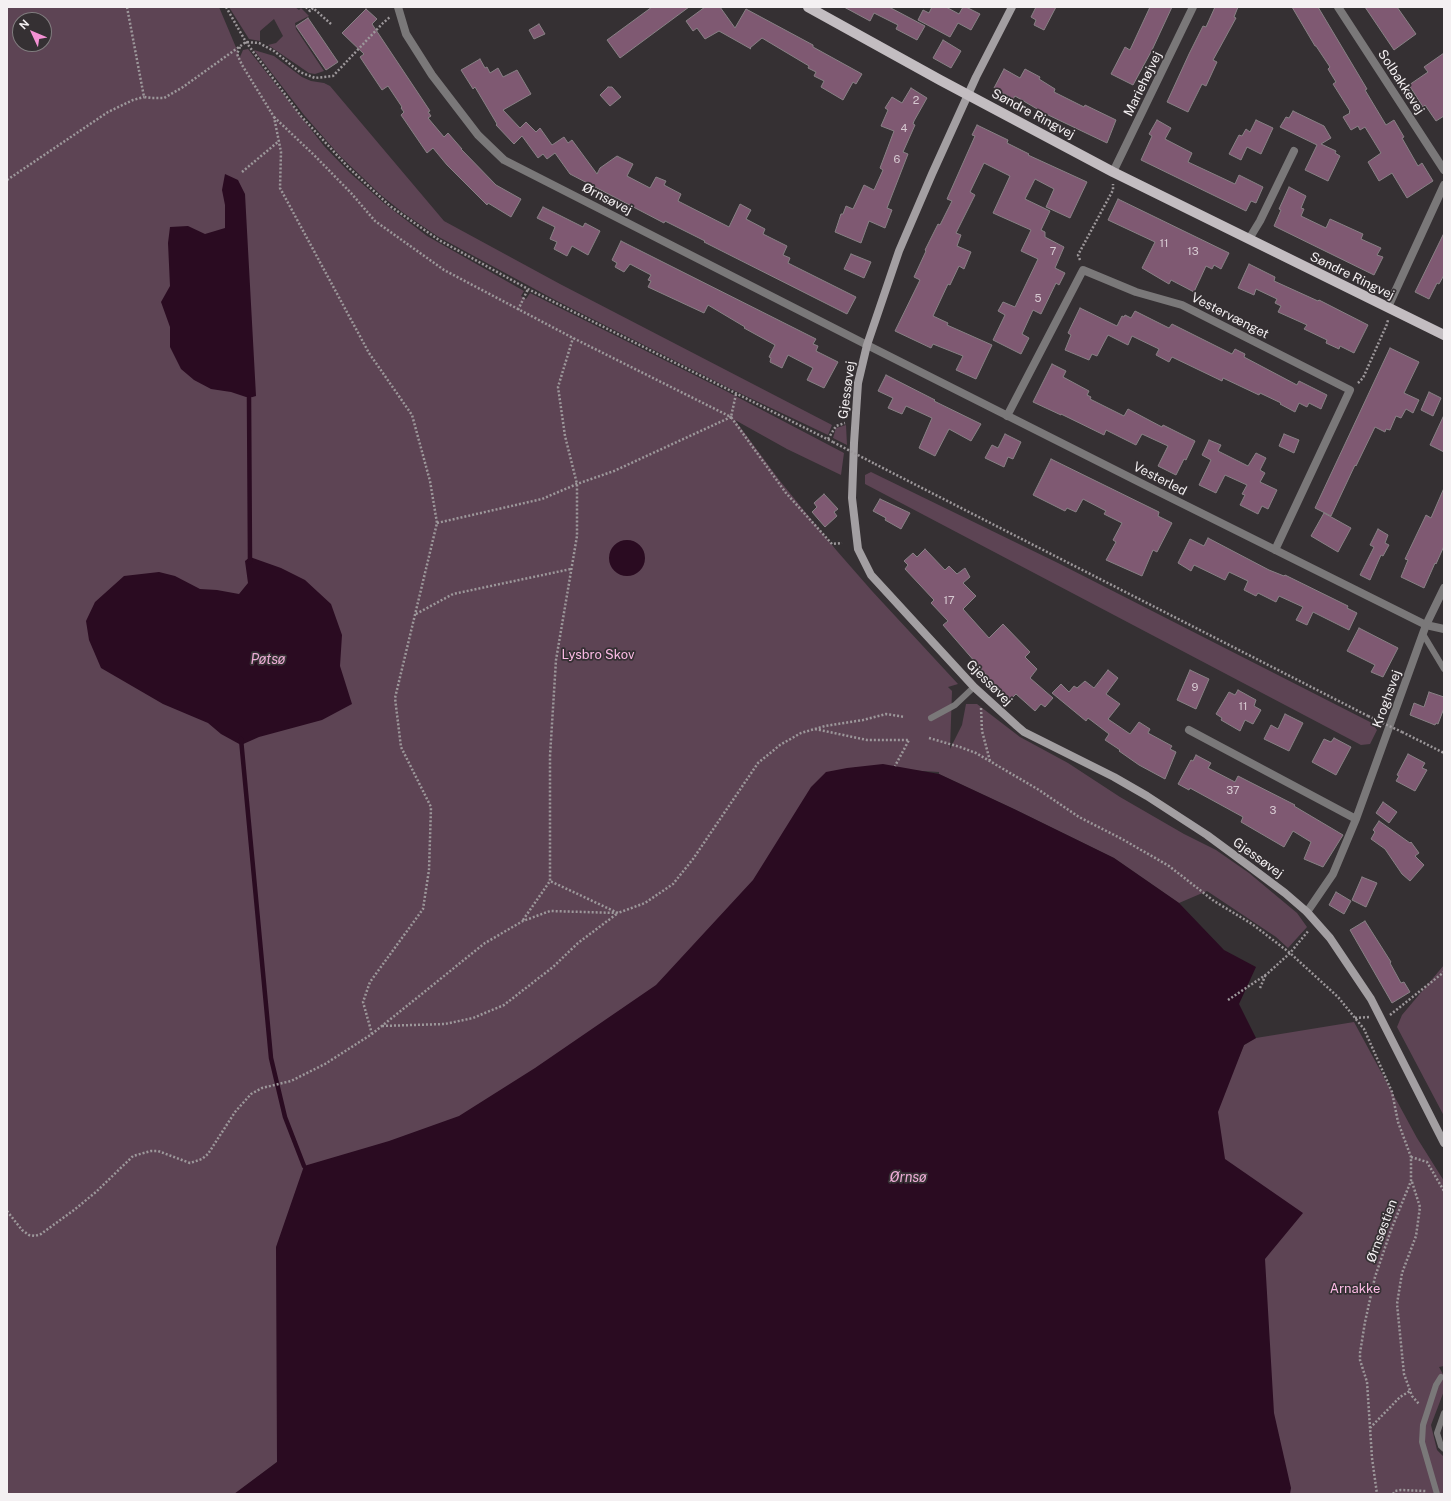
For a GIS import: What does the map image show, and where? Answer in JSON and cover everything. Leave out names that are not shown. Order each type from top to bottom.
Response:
[{"type":"main road","name":"Søndre Ringvej","points":[[808,7],[1114,172],[1444,335]]},
{"type":"street","name":"Gjessøvej","points":[[1012,7],[968,94],[899,251],[867,345],[858,383],[854,443],[852,498],[858,549],[871,575],[974,687],[1024,732],[1131,786],[1176,815],[1261,875],[1307,912],[1344,957],[1371,999],[1444,1143]]},
{"type":"street","name":"Mariehøjvej","points":[[1114,172],[1193,7]]},
{"type":"street","name":"Solbakkevej","points":[[1338,7],[1444,170]]},
{"type":"street","name":"Ørnsøvej","points":[[398,9],[406,34],[432,75],[478,135],[504,160],[867,345]]},
{"type":"street","points":[[1249,239],[1260,221],[1294,151]]},
{"type":"street","points":[[1388,308],[1444,185]]},
{"type":"street","points":[[1007,416],[1082,270]]},
{"type":"street","name":"Vestervænget","points":[[1082,270],[1136,292],[1182,305],[1350,390]]},
{"type":"street","name":"Vesterled","points":[[867,345],[1426,625],[1444,630]]},
{"type":"street","points":[[1275,550],[1350,390]]},
{"type":"street","name":"Kroghsvej","points":[[1307,912],[1333,874],[1356,819],[1426,625],[1444,588]]},
{"type":"street","points":[[1189,730],[1356,819]]},
{"type":"lane","points":[[1423,634],[1444,669]]},
{"type":"lane","points":[[931,718],[955,706],[974,687]]},
{"type":"lane","points":[[1436,1493],[1422,1442],[1423,1425],[1436,1385],[1441,1377]]},
{"type":"lane","points":[[1444,1413],[1437,1433],[1441,1446],[1444,1449]]},
{"type":"path","points":[[127,7],[144,97]]},
{"type":"path","points":[[226,7],[246,42],[301,116],[348,167],[390,206],[439,240],[528,289],[833,442],[1368,716],[1444,753]]},
{"type":"path","points":[[306,7],[310,11],[313,8],[331,24]]},
{"type":"path","points":[[7,180],[108,112],[133,100],[144,97],[164,98],[246,42],[259,43],[274,51],[300,72],[315,78],[333,76],[398,9]]},
{"type":"path","points":[[240,47],[237,54],[242,65],[274,117],[351,193],[375,221],[444,270],[518,310],[731,417],[786,493],[832,544],[842,543]]},
{"type":"path","points":[[274,117],[281,152],[280,188],[369,352],[412,415],[430,482],[437,523],[395,698],[401,748],[431,807],[429,870],[423,909],[370,982],[363,1002],[372,1034]]},
{"type":"path","points":[[242,172],[279,140]]},
{"type":"path","points":[[1082,270],[1078,255],[1113,190],[1114,172]]},
{"type":"path","points":[[518,310],[528,289]]},
{"type":"path","points":[[1350,390],[1363,378],[1388,324],[1388,308]]},
{"type":"path","points":[[523,921],[550,881],[550,756],[556,660],[577,536],[577,484],[565,436],[558,387],[573,338]]},
{"type":"path","points":[[731,417],[736,394]]},
{"type":"path","points":[[437,523],[542,498],[614,471],[731,417]]},
{"type":"path","points":[[828,440],[836,426],[846,423]]},
{"type":"path","points":[[415,614],[453,594],[572,569]]},
{"type":"path","points":[[986,699],[981,708],[981,717],[982,731],[990,761]]},
{"type":"path","points":[[382,1026],[445,1024],[473,1018],[504,1005],[553,967],[578,943],[618,913],[645,903],[673,884],[693,859],[758,763],[780,745],[801,732],[825,726],[863,720],[886,714],[905,717]]},
{"type":"path","points":[[814,729],[867,740],[909,740],[895,766]]},
{"type":"path","name":"Ørnsøstien","points":[[929,738],[968,749],[1039,790],[1079,817],[1122,839],[1169,866],[1214,901],[1252,924],[1290,953],[1338,997],[1364,1029],[1385,1073],[1392,1092],[1398,1122],[1411,1157],[1412,1181],[1391,1230],[1375,1277],[1365,1322],[1360,1360],[1367,1382],[1377,1494]]},
{"type":"path","points":[[550,881],[618,913]]},
{"type":"path","points":[[7,1211],[22,1230],[29,1235],[35,1236],[41,1234],[74,1210],[96,1192],[133,1156],[158,1151],[190,1163],[202,1159],[208,1154],[241,1104],[251,1094],[262,1088],[285,1082],[325,1064],[372,1034],[485,943],[523,921],[550,911],[618,913]]},
{"type":"path","points":[[1228,1000],[1267,974],[1290,953],[1316,922]]},
{"type":"path","points":[[1355,1018],[1390,1015],[1444,972]]},
{"type":"path","points":[[1260,988],[1267,974]]},
{"type":"path","points":[[1411,1157],[1427,1162],[1444,1190]]},
{"type":"path","points":[[1412,1181],[1420,1207],[1416,1236],[1402,1273],[1397,1304],[1404,1374],[1412,1396],[1427,1412]]},
{"type":"path","points":[[1370,1428],[1400,1397],[1410,1391]]},
{"type":"path","points":[[1393,1494],[1396,1490],[1436,1493]]},
{"type":"green space","name":"Lysbro Skov","points":[[7,7],[219,7],[240,57],[243,50],[248,49],[324,146],[349,172],[385,204],[427,236],[524,291],[521,296],[526,299],[530,293],[724,390],[844,453],[841,475],[787,449],[735,420],[780,481],[837,551],[958,684],[948,687],[952,691],[950,749],[962,725],[966,704],[977,704],[1020,737],[1068,763],[1120,797],[1184,834],[1216,850],[1249,873],[1297,913],[1307,927],[1288,948],[1276,937],[1207,891],[1179,903],[1114,858],[939,774],[939,772],[855,767],[835,795],[277,1396],[277,1462],[235,1494],[7,1494]]},
{"type":"green space","points":[[229,7],[295,7],[299,10],[301,8],[309,16],[295,23],[296,29],[324,71],[315,74],[309,73],[268,45],[276,43],[283,36],[274,19],[260,31],[260,41],[249,39]]},
{"type":"green space","points":[[254,50],[274,56],[302,77],[330,86],[444,221],[560,284],[832,425],[828,435],[729,388],[557,301],[437,236],[382,196],[340,156],[304,115]]},
{"type":"green space","points":[[846,425],[847,445],[833,438],[836,428]]},
{"type":"green space","points":[[871,472],[1058,563],[1372,723],[1377,730],[1370,744],[1361,745],[865,484],[865,475]]},
{"type":"green space","points":[[1444,965],[1444,1116],[1397,1027],[1402,1015]]},
{"type":"green space","name":"Arnakke","points":[[1354,1022],[1417,1138],[1444,1181],[1444,1366],[1439,1367],[1444,1376],[1444,1391],[1431,1425],[1437,1450],[1444,1457],[1444,1494],[1259,1494],[1211,1121],[1244,1045],[1256,1038]]},
{"type":"water","points":[[225,174],[238,180],[245,194],[256,396],[249,398],[231,392],[211,389],[194,380],[181,369],[170,347],[170,327],[161,302],[170,286],[168,243],[170,227],[188,226],[205,234],[225,228],[225,205],[222,190]]},
{"type":"water","points":[[627,540],[637,543],[642,548],[645,558],[642,568],[637,573],[627,576],[617,573],[612,568],[609,558],[612,548],[617,543]]},
{"type":"water","name":"Pøtsø","points":[[250,557],[281,568],[305,580],[331,604],[342,635],[340,666],[352,704],[322,720],[259,737],[241,745],[221,734],[208,723],[163,704],[101,668],[89,640],[86,621],[95,602],[124,576],[159,572],[175,576],[200,589],[239,594],[248,583],[245,561]]},
{"type":"water","name":"Ørnsø","points":[[883,764],[939,774],[1114,858],[1179,903],[1224,950],[1256,967],[1239,1004],[1256,1038],[1244,1045],[1218,1112],[1225,1159],[1303,1213],[1265,1259],[1274,1413],[1291,1488],[1290,1494],[234,1494],[277,1462],[276,1247],[304,1166],[389,1141],[459,1116],[535,1068],[656,985],[753,880],[811,787],[826,772]]},
{"type":"building","points":[[652,7],[689,7],[620,58],[607,40]]},
{"type":"building","points":[[705,7],[720,7],[735,28],[746,9],[813,45],[813,47],[862,74],[856,84],[853,82],[843,100],[821,87],[824,81],[814,76],[816,72],[808,68],[809,66],[762,38],[750,48],[751,49],[719,31],[705,39],[697,28],[693,31],[686,21]]},
{"type":"building","points":[[844,7],[889,7],[925,26],[917,40],[896,29],[898,25],[874,13],[870,21]]},
{"type":"building","points":[[932,7],[946,7],[959,14],[963,7],[966,7],[980,14],[971,30],[958,23],[950,37],[918,20],[923,10],[929,13]]},
{"type":"building","points":[[1036,7],[1056,7],[1044,30],[1034,25],[1036,20],[1031,17]]},
{"type":"building","points":[[1150,7],[1172,7],[1152,50],[1133,85],[1111,74],[1125,47],[1130,50]]},
{"type":"building","points":[[1215,7],[1238,7],[1234,17],[1236,18],[1213,60],[1217,62],[1206,86],[1202,84],[1188,112],[1167,102],[1203,26],[1206,27]]},
{"type":"building","points":[[1292,7],[1318,7],[1367,89],[1365,90],[1386,125],[1394,120],[1404,137],[1402,138],[1418,166],[1422,163],[1433,181],[1407,198],[1392,173],[1379,181],[1368,162],[1381,153],[1365,127],[1360,130],[1358,126],[1351,130],[1343,117],[1350,113],[1350,111],[1333,84],[1336,82],[1328,69],[1330,67],[1315,46]]},
{"type":"building","points":[[1365,7],[1397,7],[1416,34],[1394,50]]},
{"type":"building","points":[[366,9],[377,19],[372,24],[430,111],[428,112],[431,116],[428,118],[444,137],[448,133],[461,149],[496,185],[521,199],[511,217],[488,203],[487,205],[447,165],[433,148],[427,153],[401,115],[404,112],[401,108],[402,107],[388,86],[382,90],[360,57],[364,54],[342,33]]},
{"type":"building","points":[[308,18],[338,62],[326,70],[296,26]]},
{"type":"building","points":[[539,24],[545,34],[534,39],[529,30]]},
{"type":"building","points":[[943,40],[961,51],[951,68],[933,58]]},
{"type":"building","points":[[1444,53],[1444,116],[1436,121],[1425,105],[1423,107],[1409,85],[1428,72],[1424,67]]},
{"type":"building","points":[[480,59],[490,73],[498,68],[503,77],[517,70],[531,94],[503,110],[520,128],[526,122],[536,132],[540,128],[552,145],[564,137],[568,143],[572,140],[597,174],[600,168],[617,156],[633,164],[627,176],[650,188],[656,177],[666,181],[664,185],[681,194],[678,201],[729,227],[740,204],[751,210],[746,219],[765,229],[763,234],[787,246],[783,255],[790,258],[788,263],[856,297],[847,314],[665,221],[664,223],[570,174],[555,153],[547,159],[543,154],[538,158],[522,136],[514,144],[496,125],[497,124],[475,87],[473,89],[461,70]]},
{"type":"building","points":[[1004,69],[1020,78],[1025,69],[1040,77],[1039,79],[1055,89],[1054,92],[1084,107],[1085,105],[1116,120],[1107,143],[1044,113],[1015,96],[1013,99],[994,88]]},
{"type":"building","points":[[608,87],[612,87],[621,97],[610,106],[600,95]]},
{"type":"building","points":[[911,88],[927,98],[914,121],[913,124],[915,125],[903,152],[908,154],[887,208],[892,210],[885,228],[869,221],[861,243],[835,232],[841,214],[843,214],[846,206],[853,209],[864,185],[874,190],[883,170],[880,168],[894,131],[881,126],[888,110],[885,108],[892,97],[902,103]]},
{"type":"building","points":[[1293,111],[1324,126],[1331,138],[1321,144],[1336,151],[1335,153],[1340,156],[1328,181],[1305,170],[1317,145],[1280,127],[1286,117],[1289,118]]},
{"type":"building","points":[[1157,120],[1171,128],[1165,139],[1192,153],[1188,162],[1235,184],[1239,175],[1263,187],[1256,203],[1251,201],[1246,211],[1141,160],[1152,136],[1149,134]]},
{"type":"building","points":[[1256,120],[1273,128],[1261,154],[1247,147],[1241,160],[1229,154],[1239,135],[1242,136],[1246,129],[1250,132]]},
{"type":"building","points":[[977,125],[1008,140],[1007,143],[1029,154],[1028,155],[1087,182],[1070,218],[1046,207],[1054,189],[1035,179],[1025,199],[1050,211],[1041,230],[1045,232],[1045,237],[1064,247],[1055,268],[1065,273],[1059,285],[1056,283],[1041,314],[1033,310],[1022,334],[1029,338],[1021,354],[993,340],[1005,315],[998,311],[1003,302],[1015,307],[1038,259],[1021,251],[1031,230],[993,213],[1010,176],[984,163],[970,192],[975,195],[956,233],[961,235],[957,246],[971,252],[964,269],[959,266],[950,285],[948,284],[933,316],[948,323],[947,325],[992,345],[976,379],[956,370],[963,356],[933,344],[931,348],[895,331],[920,280],[914,277],[926,251],[925,250],[952,201],[947,199],[975,136],[972,135]]},
{"type":"building","points":[[1289,187],[1306,196],[1301,208],[1304,209],[1301,216],[1326,228],[1330,219],[1363,234],[1361,239],[1381,248],[1377,255],[1383,257],[1374,275],[1274,226],[1281,210],[1279,209]]},
{"type":"building","points":[[1118,199],[1229,253],[1221,269],[1214,265],[1212,269],[1206,266],[1194,292],[1171,280],[1169,284],[1142,268],[1155,242],[1108,220]]},
{"type":"building","points":[[543,207],[583,227],[585,223],[600,231],[588,255],[572,246],[567,256],[554,249],[557,242],[550,239],[555,227],[537,218]]},
{"type":"building","points":[[1444,233],[1444,275],[1439,284],[1437,283],[1429,299],[1415,292]]},
{"type":"building","points":[[621,241],[816,339],[813,344],[818,346],[816,351],[838,362],[824,388],[807,380],[813,368],[788,355],[782,368],[770,362],[771,358],[769,357],[775,345],[744,328],[745,327],[708,305],[704,313],[648,287],[651,281],[648,280],[651,275],[630,264],[624,272],[615,267],[617,263],[612,260]]},
{"type":"building","points":[[851,254],[871,262],[864,278],[844,269]]},
{"type":"building","points":[[1249,264],[1275,277],[1274,281],[1318,301],[1319,300],[1368,325],[1354,353],[1340,346],[1339,349],[1326,343],[1327,340],[1304,329],[1307,325],[1278,312],[1281,306],[1275,303],[1277,299],[1256,289],[1254,295],[1238,288]]},
{"type":"building","points":[[1080,308],[1117,326],[1122,316],[1124,317],[1125,315],[1131,318],[1135,311],[1169,328],[1172,324],[1232,354],[1235,349],[1245,354],[1244,357],[1297,385],[1299,381],[1327,395],[1321,409],[1309,403],[1307,407],[1299,403],[1295,412],[1280,404],[1281,403],[1260,393],[1259,395],[1223,378],[1222,381],[1172,357],[1169,362],[1156,355],[1159,349],[1132,336],[1128,345],[1108,335],[1097,356],[1092,354],[1089,360],[1065,350],[1071,335],[1068,333]]},
{"type":"building","points":[[1390,348],[1419,362],[1404,393],[1419,400],[1413,413],[1406,409],[1401,418],[1396,416],[1390,430],[1386,429],[1385,432],[1375,427],[1331,516],[1315,508]]},
{"type":"building","points":[[1052,364],[1066,371],[1063,377],[1089,391],[1087,395],[1091,397],[1090,399],[1124,416],[1128,409],[1162,427],[1163,425],[1195,441],[1186,460],[1184,459],[1176,475],[1158,466],[1168,446],[1142,434],[1136,445],[1106,430],[1104,435],[1033,402]]},
{"type":"building","points":[[886,375],[981,424],[971,441],[949,429],[935,456],[919,448],[932,418],[906,406],[902,414],[888,408],[893,398],[878,391]]},
{"type":"building","points":[[1429,392],[1441,398],[1433,416],[1421,410]]},
{"type":"building","points":[[1444,415],[1444,452],[1430,445]]},
{"type":"building","points":[[1005,434],[1021,442],[1013,459],[1008,457],[1004,467],[985,458],[992,445],[998,448]]},
{"type":"building","points":[[1284,434],[1299,440],[1294,453],[1279,446]]},
{"type":"building","points":[[1209,440],[1221,445],[1218,451],[1248,466],[1256,453],[1266,458],[1260,470],[1265,473],[1260,482],[1277,490],[1268,509],[1262,506],[1258,514],[1240,505],[1245,495],[1242,494],[1247,485],[1225,475],[1216,493],[1199,485],[1211,460],[1202,455]]},
{"type":"building","points":[[1051,459],[1159,512],[1158,516],[1172,523],[1157,552],[1153,550],[1142,576],[1106,560],[1116,542],[1113,540],[1122,523],[1104,514],[1106,511],[1083,499],[1076,512],[1067,508],[1065,511],[1033,495]]},
{"type":"building","points":[[1444,488],[1444,546],[1424,588],[1401,577],[1408,560],[1405,559],[1426,515],[1431,518]]},
{"type":"building","points":[[824,494],[838,509],[834,512],[837,516],[825,527],[812,512],[817,507],[814,503]]},
{"type":"building","points":[[880,499],[910,513],[901,529],[873,511]]},
{"type":"building","points":[[1324,513],[1351,528],[1338,552],[1311,536]]},
{"type":"building","points":[[1378,529],[1388,535],[1385,543],[1389,545],[1383,556],[1381,555],[1370,580],[1360,575],[1374,547],[1370,545]]},
{"type":"building","points":[[1208,538],[1269,570],[1284,576],[1285,575],[1348,606],[1347,608],[1357,613],[1349,630],[1313,612],[1307,625],[1296,620],[1303,607],[1279,596],[1276,602],[1258,593],[1256,596],[1244,590],[1248,581],[1229,572],[1225,580],[1194,565],[1191,571],[1178,563],[1190,539],[1204,546]]},
{"type":"building","points":[[925,549],[945,570],[949,566],[957,574],[965,568],[970,577],[963,583],[976,596],[963,609],[989,638],[1003,624],[1030,652],[1025,657],[1037,669],[1030,678],[1053,698],[1045,707],[1041,704],[1035,711],[1016,694],[1009,701],[943,625],[948,621],[931,603],[934,600],[905,569],[908,565],[904,561],[913,553],[917,557]]},
{"type":"building","points":[[1359,628],[1398,648],[1383,677],[1371,672],[1375,665],[1347,651]]},
{"type":"building","points":[[1108,670],[1118,678],[1106,694],[1120,704],[1108,719],[1130,734],[1139,722],[1150,729],[1148,733],[1172,746],[1170,749],[1176,752],[1165,779],[1139,765],[1119,751],[1120,750],[1105,740],[1109,734],[1088,718],[1086,721],[1052,693],[1061,684],[1069,692],[1074,686],[1077,688],[1085,681],[1094,688]]},
{"type":"building","points":[[1190,670],[1209,679],[1196,709],[1177,700]]},
{"type":"building","points":[[1238,690],[1256,700],[1254,706],[1261,710],[1253,724],[1245,720],[1240,731],[1221,720],[1222,718],[1216,714],[1229,692],[1235,695]]},
{"type":"building","points":[[1429,692],[1444,697],[1444,708],[1438,724],[1436,723],[1435,725],[1410,715],[1414,703],[1424,707]]},
{"type":"building","points":[[1285,714],[1303,723],[1289,751],[1264,739],[1271,725],[1278,729]]},
{"type":"building","points":[[1334,738],[1351,747],[1336,775],[1312,762],[1324,739],[1331,742]]},
{"type":"building","points":[[1408,754],[1425,763],[1422,768],[1427,770],[1415,791],[1396,781],[1399,776],[1397,775]]},
{"type":"building","points":[[1196,755],[1211,763],[1208,768],[1235,782],[1238,776],[1295,805],[1294,806],[1343,835],[1323,867],[1304,859],[1311,842],[1293,831],[1284,847],[1241,822],[1243,817],[1190,788],[1189,790],[1178,784],[1191,760],[1193,761]]},
{"type":"building","points":[[1383,802],[1397,812],[1389,823],[1376,813]]},
{"type":"building","points":[[1379,821],[1410,843],[1411,842],[1419,853],[1415,856],[1424,865],[1410,881],[1402,874],[1385,849],[1371,839],[1375,832],[1373,830]]},
{"type":"building","points":[[1362,877],[1377,883],[1366,907],[1352,900]]},
{"type":"building","points":[[1336,892],[1351,901],[1344,914],[1329,905]]},
{"type":"building","points":[[1365,921],[1391,962],[1390,963],[1401,983],[1404,982],[1410,992],[1392,1003],[1350,930]]},
{"type":"waterway","points":[[249,398],[250,562]]},
{"type":"waterway","points":[[241,739],[271,1058],[285,1117],[304,1166]]}]
